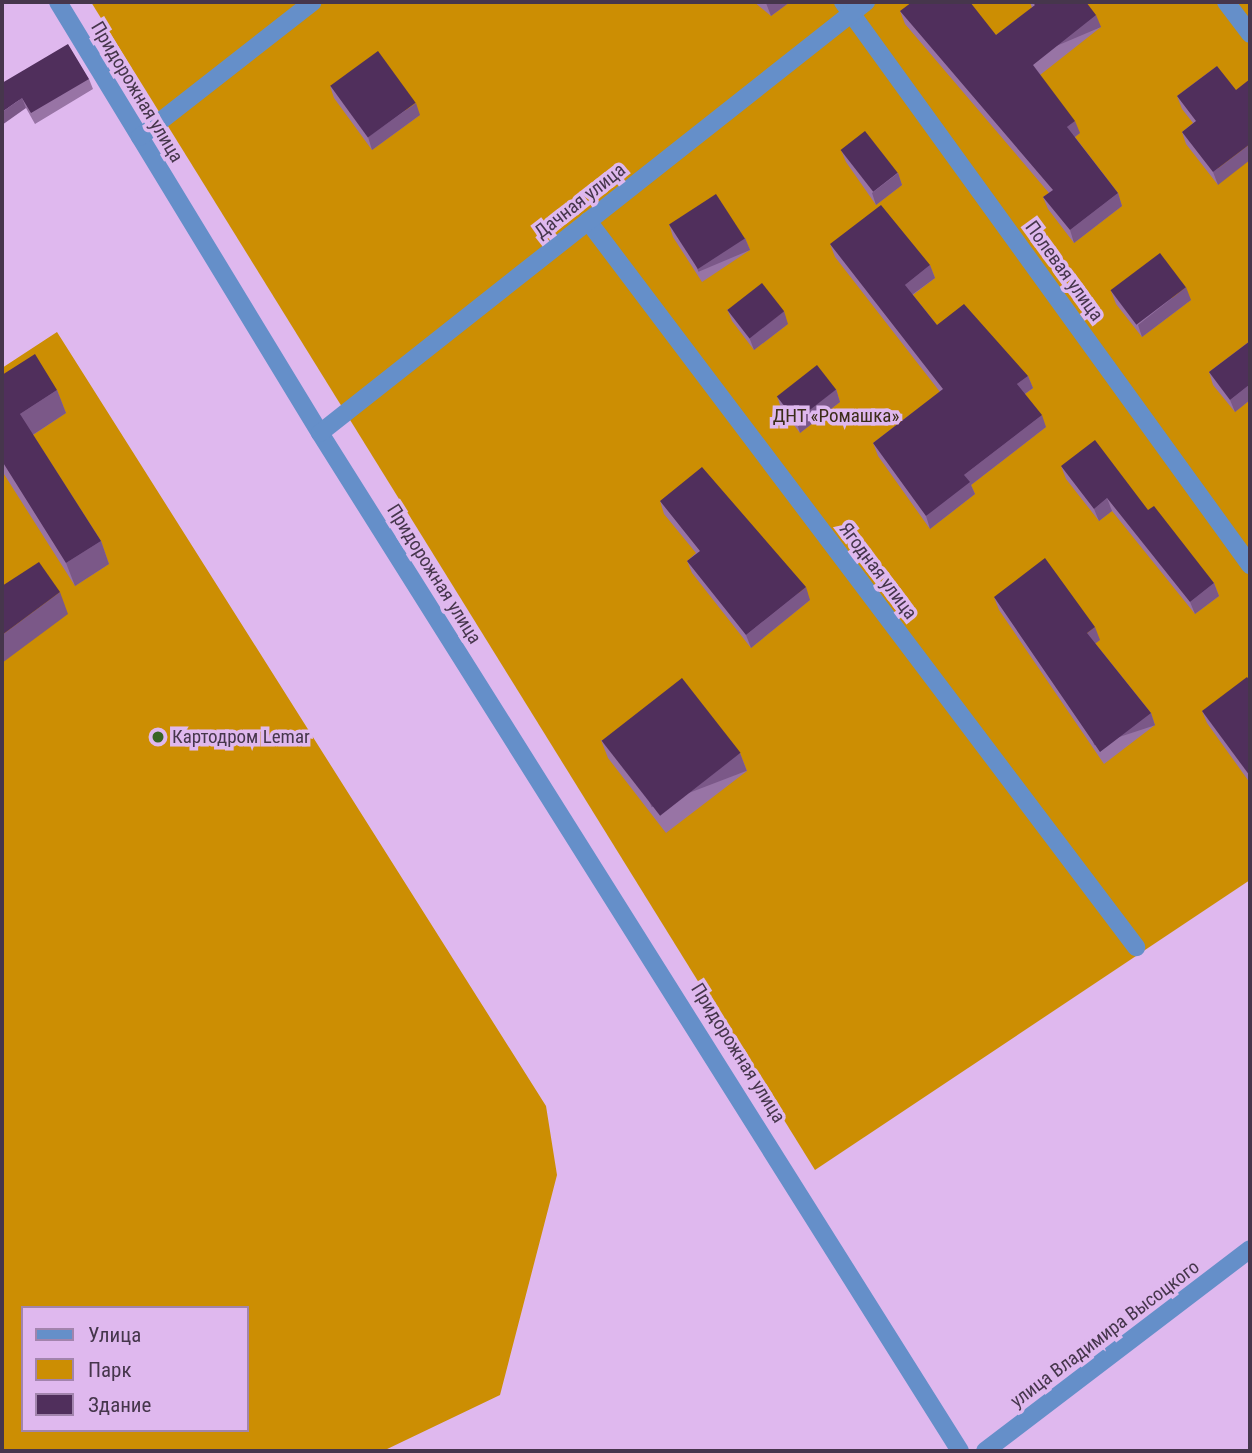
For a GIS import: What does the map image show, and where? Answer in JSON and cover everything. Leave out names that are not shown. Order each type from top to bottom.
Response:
[{"type":"street","name":"Придорожная улица","points":[[58,2],[320,433],[783,1164],[960,1451]]},
{"type":"street","points":[[140,137],[313,2]]},
{"type":"street","points":[[1226,2],[1250,34]]},
{"type":"street","name":"Дачная улица","points":[[320,433],[853,5]]},
{"type":"street","name":"Полевая улица","points":[[853,5],[1250,565]]},
{"type":"street","name":"Ягодная улица","points":[[587,221],[1136,947]]},
{"type":"street","name":"улица Владимира Высоцкого","points":[[985,1451],[1250,1250]]},
{"type":"green space","name":"ДНТ «Ромашка»","points":[[91,2],[1250,2],[1250,880],[815,1170]]},
{"type":"green space","name":"Картодром Lemar","points":[[57,332],[546,1106],[557,1175],[500,1395],[383,1451],[2,1451],[2,368]]},
{"type":"building","points":[[912,2],[970,2],[996,35],[1035,5],[1032,2],[1086,2],[1096,15],[1033,65],[1075,121],[1067,127],[1118,193],[1070,230],[1043,197],[1053,190],[900,11]]},
{"type":"building","points":[[68,44],[89,79],[31,113],[22,98],[2,112],[2,83]]},
{"type":"building","points":[[378,51],[416,103],[368,137],[330,86]]},
{"type":"building","points":[[1217,66],[1236,90],[1250,79],[1250,144],[1213,172],[1182,132],[1196,121],[1177,96]]},
{"type":"building","points":[[865,131],[898,173],[873,192],[841,150]]},
{"type":"building","points":[[716,194],[745,238],[698,269],[669,224]]},
{"type":"building","points":[[881,205],[930,265],[905,285],[937,325],[964,304],[1028,376],[1017,384],[1042,415],[964,475],[970,482],[926,516],[873,443],[943,389],[830,244]]},
{"type":"building","points":[[1160,253],[1186,287],[1136,325],[1110,290]]},
{"type":"building","points":[[762,283],[784,311],[749,338],[727,310]]},
{"type":"building","points":[[1250,341],[1250,386],[1230,400],[1209,372]]},
{"type":"building","points":[[35,354],[57,390],[20,414],[101,541],[66,563],[2,461],[2,375]]},
{"type":"building","points":[[817,365],[836,389],[796,421],[777,396]]},
{"type":"building","points":[[1095,440],[1148,510],[1154,506],[1214,583],[1190,602],[1107,498],[1094,509],[1061,466]]},
{"type":"building","points":[[702,467],[806,587],[746,635],[687,561],[700,551],[660,501]]},
{"type":"building","points":[[1045,558],[1095,627],[1087,633],[1151,713],[1100,752],[994,597]]},
{"type":"building","points":[[39,562],[60,592],[2,635],[2,586]]},
{"type":"building","points":[[1247,677],[1250,681],[1250,776],[1202,711]]},
{"type":"building","points":[[682,678],[740,753],[660,816],[602,741]]},
{"type":"place","name":"Картодром Lemar","points":[[158,737]]}]
